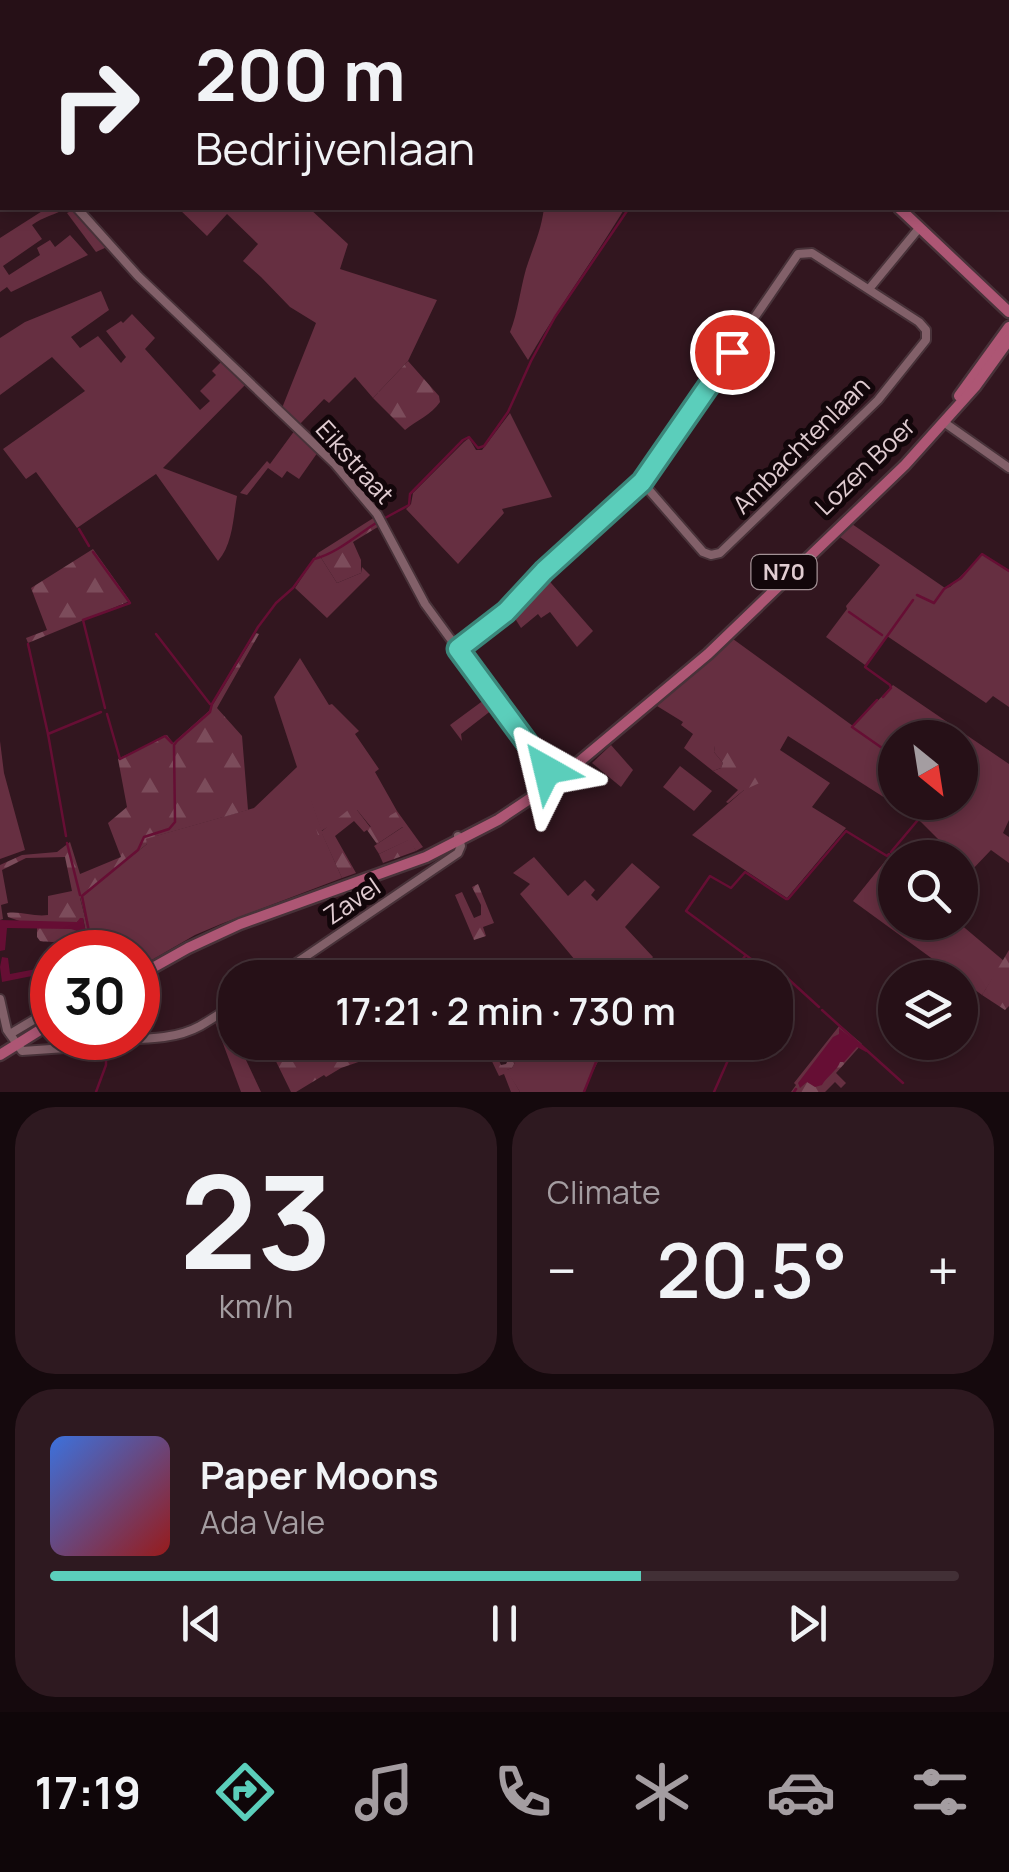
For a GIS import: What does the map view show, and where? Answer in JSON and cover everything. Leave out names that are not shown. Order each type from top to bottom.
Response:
[{"type":"main road","points":[[904,210],[1009,304]]},
{"type":"main road","points":[[921,225],[1009,312]]},
{"type":"main road","name":"Lozen Boer","points":[[554,780],[704,649],[901,460],[962,393],[1009,327]]},
{"type":"main road","name":"N70","points":[[945,423],[1009,340]]},
{"type":"main road","name":"Lozen Boer","points":[[554,780],[708,654],[945,423]]},
{"type":"main road","name":"N70","points":[[160,964],[240,924],[453,844],[554,780]]},
{"type":"main road","points":[[0,1055],[30,1037]]},
{"type":"street","name":"Eikstraat","points":[[79,210],[152,290],[334,463],[377,514],[425,604],[554,780]]},
{"type":"street","points":[[458,649],[506,612],[544,571],[642,482],[798,254],[812,253],[869,289],[921,225]]},
{"type":"street","name":"Ambachtenlaan","points":[[642,482],[703,552],[720,553],[878,400],[926,340],[923,326],[869,289]]},
{"type":"street","points":[[945,423],[1009,468]]},
{"type":"street","name":"Zavel","points":[[298,960],[453,844]]},
{"type":"street","points":[[0,999],[7,1030],[17,1046],[24,1052],[30,1051]]},
{"type":"street","points":[[160,1038],[199,1027],[218,1015]]},
{"type":"street","points":[[10,1034],[30,1022]]},
{"type":"green space","points":[[44,210],[63,210],[32,225],[42,239],[3,266],[9,275],[40,255],[37,248],[50,240],[55,247],[70,235],[88,255],[11,292],[7,287],[0,292],[0,238]]},
{"type":"green space","points":[[76,210],[107,247],[96,252],[67,213]]},
{"type":"green space","points":[[180,210],[311,210],[348,244],[340,269],[437,300],[408,361],[373,398],[355,377],[329,403],[324,399],[300,424],[282,408],[316,323],[290,307],[243,261],[258,244],[227,214],[207,236]]},
{"type":"green space","points":[[544,210],[624,210],[528,360],[510,332]]},
{"type":"green space","points":[[101,291],[109,310],[71,337],[80,348],[98,336],[121,363],[126,357],[106,331],[132,314],[155,338],[145,349],[200,410],[210,401],[200,391],[216,375],[212,371],[221,362],[245,385],[163,468],[237,496],[230,539],[218,561],[156,474],[77,528],[36,472],[26,479],[3,449],[85,391],[52,357],[0,395],[0,338],[25,322]]},
{"type":"green space","points":[[408,361],[440,402],[405,430],[373,398]]},
{"type":"green space","points":[[510,413],[552,497],[502,509],[504,513],[458,564],[406,509],[413,493],[464,442],[469,438],[476,450],[482,450]]},
{"type":"green space","points":[[295,430],[318,452],[299,479],[287,471],[282,478],[268,468],[247,495],[240,493],[267,461],[270,464]]},
{"type":"green space","points":[[375,517],[381,525],[353,542],[361,560],[361,573],[337,583],[318,553]]},
{"type":"green space","points":[[852,524],[945,588],[983,554],[1009,572],[1009,707],[993,696],[986,703],[887,636],[865,665],[826,637],[880,565],[840,537]]},
{"type":"green space","points":[[93,549],[130,601],[28,643],[26,638],[47,630],[31,588]]},
{"type":"green space","points":[[318,553],[337,583],[361,573],[362,567],[370,575],[327,618],[295,588]]},
{"type":"green space","points":[[545,576],[593,631],[577,647],[550,612],[541,618],[538,614],[521,628],[511,612]]},
{"type":"green space","points":[[256,633],[259,634],[217,708],[242,736],[248,810],[146,839],[147,844],[80,898],[88,930],[83,918],[77,922],[76,930],[37,930],[8,917],[7,913],[48,915],[48,896],[72,891],[65,857],[26,858],[2,870],[8,903],[1,905],[0,920],[0,865],[22,855],[57,852],[70,842],[80,874],[121,857],[108,823],[127,807],[118,759],[167,735],[173,743],[209,711]]},
{"type":"green space","points":[[733,639],[853,726],[893,685],[944,720],[878,720],[878,793],[788,736],[780,750],[830,783],[812,807],[846,828],[787,898],[692,835],[744,790],[715,746],[714,752],[723,763],[713,771],[684,748],[693,734],[681,725],[683,722],[657,706]]},
{"type":"green space","points":[[300,658],[329,705],[359,731],[355,734],[379,769],[375,772],[423,847],[416,851],[409,840],[379,854],[374,846],[403,827],[371,827],[357,810],[321,831],[342,878],[195,935],[160,955],[160,930],[88,930],[80,897],[147,844],[145,839],[254,808],[297,767],[274,697]]},
{"type":"green space","points":[[488,697],[497,706],[461,734],[462,741],[450,725]]},
{"type":"green space","points":[[0,741],[4,773],[25,850],[0,859]]},
{"type":"green space","points":[[978,743],[1009,764],[1009,820],[1003,833],[1009,837],[1009,863],[991,850],[978,864],[978,840],[939,840],[919,820],[978,820]]},
{"type":"green space","points":[[611,745],[633,770],[621,787],[592,763]]},
{"type":"green space","points":[[715,745],[763,773],[764,781],[726,802],[738,790],[713,771],[723,763],[714,752]]},
{"type":"green space","points":[[680,766],[712,791],[694,811],[663,787]]},
{"type":"green space","points":[[310,797],[322,831],[357,803],[357,810],[370,827],[396,812],[404,826],[377,844],[354,821],[335,836],[356,873],[342,878],[322,834],[318,835],[307,798]]},
{"type":"green space","points":[[410,839],[416,851],[383,863],[379,854]]},
{"type":"green space","points":[[534,857],[568,896],[585,880],[595,890],[591,895],[597,901],[632,863],[660,887],[625,927],[653,957],[575,960],[520,894],[530,884],[513,873]]},
{"type":"green space","points":[[878,870],[878,919],[853,901]]},
{"type":"green space","points":[[478,884],[494,923],[483,927],[486,936],[474,940],[455,895],[462,892],[474,918],[481,915],[481,905],[472,887]]},
{"type":"green space","points":[[978,939],[1004,961],[982,995],[978,992],[978,960],[934,960],[907,940]]},
{"type":"green space","points":[[1009,950],[1009,1006],[1005,1010],[982,995]]},
{"type":"green space","points":[[840,1025],[862,1044],[836,1073],[846,1083],[841,1088],[835,1082],[825,1092],[791,1092],[794,1083]]},
{"type":"green space","points":[[229,1060],[246,1060],[261,1092],[241,1092]]},
{"type":"green space","points":[[275,1060],[364,1060],[324,1075],[291,1092]]},
{"type":"green space","points":[[491,1060],[506,1064],[516,1060],[507,1070],[520,1092],[511,1092],[504,1074],[499,1076]]},
{"type":"green space","points":[[516,1060],[599,1060],[583,1092],[520,1092],[506,1070]]},
{"type":"shaded area","points":[[83,918],[85,930],[7,928],[5,950],[0,951],[0,920],[77,922]]},
{"type":"shaded area","points":[[2,957],[8,958],[10,974],[30,970],[30,976],[2,982]]},
{"type":"shaded area","points":[[839,1028],[868,1051],[857,1047],[822,1085],[815,1087],[807,1082],[800,1088],[798,1083],[839,1034]]},
{"type":"waterway","points":[[385,518],[409,505],[410,494],[463,440],[469,437],[478,448],[484,446],[508,412],[555,317],[628,210]]},
{"type":"waterway","points":[[89,930],[82,896],[138,850],[144,837],[169,829],[175,822],[174,745],[210,712],[258,627],[314,559],[338,549],[376,523]]},
{"type":"waterway","points":[[79,529],[89,546]]},
{"type":"waterway","points":[[93,552],[130,603],[83,620],[105,708]]},
{"type":"waterway","points":[[917,595],[934,603],[982,554],[1009,571]]},
{"type":"waterway","points":[[883,697],[890,685],[865,667],[913,600]]},
{"type":"waterway","points":[[849,612],[882,635]]},
{"type":"waterway","points":[[156,634],[210,704]]},
{"type":"waterway","points":[[28,644],[48,734]]},
{"type":"waterway","points":[[877,700],[852,727],[878,745]]},
{"type":"waterway","points":[[66,836],[48,734],[101,712]]},
{"type":"waterway","points":[[107,714],[120,759],[165,736],[172,743]]},
{"type":"waterway","points":[[901,840],[918,820]]},
{"type":"waterway","points":[[819,1007],[785,976],[781,981],[686,911],[710,876],[731,888],[745,872],[788,899],[846,831],[878,851]]},
{"type":"waterway","points":[[67,843],[80,895]]},
{"type":"waterway","points":[[742,960],[745,956]]},
{"type":"waterway","points":[[822,1010],[903,1083]]},
{"type":"waterway","points":[[96,1092],[106,1060]]},
{"type":"waterway","points":[[584,1092],[597,1060]]},
{"type":"waterway","points":[[714,1092],[728,1060]]},
{"type":"route","points":[[547,770],[458,649],[506,612],[544,571],[642,482],[732,352]]}]
